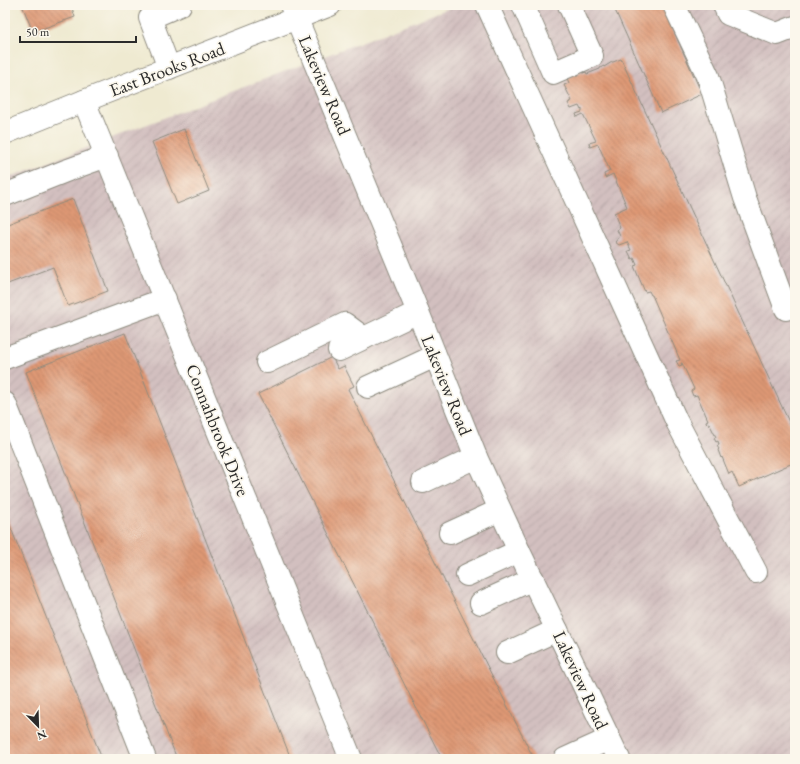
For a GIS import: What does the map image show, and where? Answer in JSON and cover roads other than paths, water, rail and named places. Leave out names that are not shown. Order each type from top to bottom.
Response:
[{"type":"street","points":[[169,68],[150,18],[180,5]]},
{"type":"street","name":"East Brooks Road","points":[[5,133],[169,68],[294,12],[330,5]]},
{"type":"street","points":[[486,5],[677,422],[756,572]]},
{"type":"street","points":[[523,5],[554,73],[592,56],[570,5]]},
{"type":"street","points":[[674,5],[708,76],[745,198],[786,309]]},
{"type":"street","points":[[724,5],[728,14],[777,34],[795,27]]},
{"type":"street","name":"Lakeview Road","points":[[294,12],[418,312],[476,458],[619,759]]},
{"type":"street","name":"Connahbrook Drive","points":[[84,101],[351,759]]},
{"type":"street","points":[[5,195],[107,156]]},
{"type":"street","points":[[5,358],[165,299]]},
{"type":"street","points":[[339,350],[418,312]]},
{"type":"street","points":[[267,362],[345,324],[364,338]]},
{"type":"street","points":[[368,387],[435,356]]},
{"type":"street","points":[[5,403],[145,759]]},
{"type":"street","points":[[423,482],[476,458]]},
{"type":"street","points":[[450,533],[500,510]]},
{"type":"street","points":[[467,575],[519,550]]},
{"type":"street","points":[[481,603],[533,579]]},
{"type":"street","points":[[507,653],[557,630]]},
{"type":"street","points":[[565,759],[609,739]]}]
